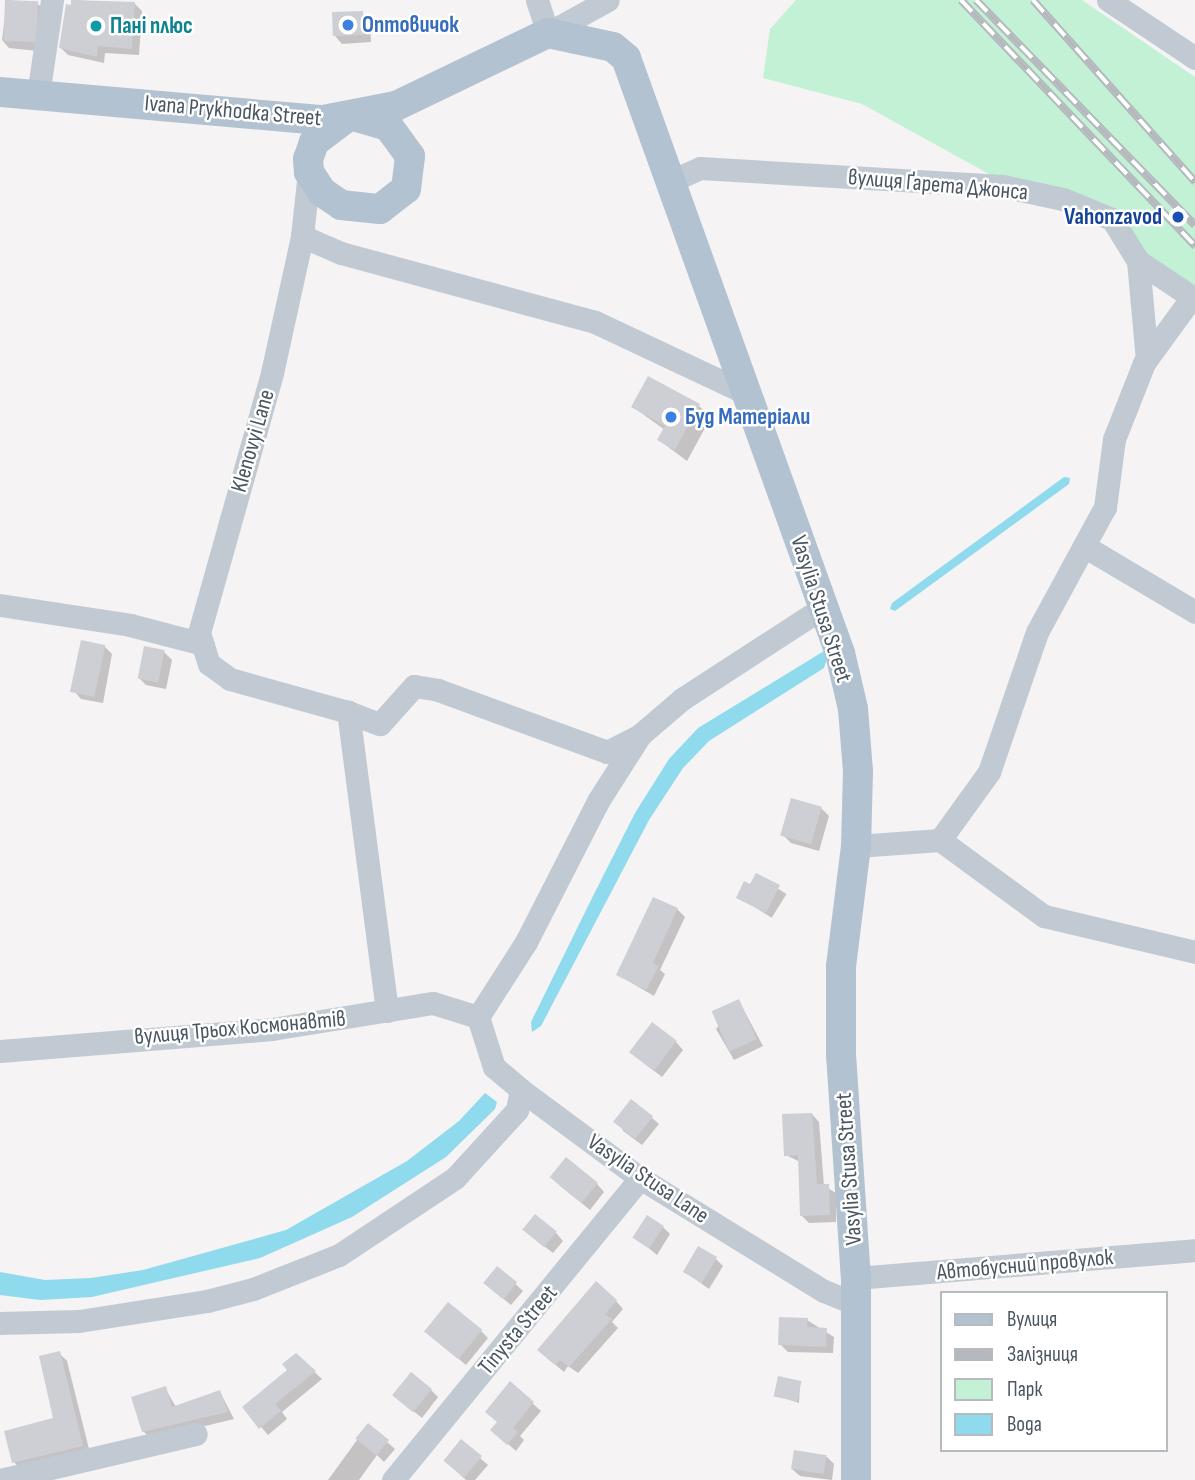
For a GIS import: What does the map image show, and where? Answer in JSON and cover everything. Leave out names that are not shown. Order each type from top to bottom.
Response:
[{"type":"main road","name":"Ivana Prykhodka Street","points":[[0,92],[253,114],[351,117],[421,96],[548,33]]},
{"type":"main road","name":"Vasylia Stusa Street","points":[[548,33],[613,47],[626,58],[826,614],[853,709],[858,771],[856,846],[841,966],[841,1041],[856,1291],[856,1480]]},
{"type":"main road","points":[[404,145],[407,116],[421,96]]},
{"type":"main road","points":[[253,114],[291,135],[321,192],[341,205],[380,209],[406,189],[412,167],[404,145],[381,122],[351,117],[320,135],[309,165]]},
{"type":"street","points":[[38,95],[52,0]]},
{"type":"street","points":[[537,0],[548,33]]},
{"type":"street","name":"Ivana Prykhodka Street","points":[[548,33],[608,0]]},
{"type":"street","points":[[1108,0],[1195,58]]},
{"type":"street","name":"Klenovyi Lane","points":[[203,644],[201,622],[272,373],[302,236],[309,165]]},
{"type":"street","name":"вулиця Ґарета Джонса","points":[[671,181],[699,168],[1002,186],[1063,199],[1112,219],[1138,261],[1194,299],[1147,359],[1114,439],[1105,507],[1037,632],[989,772],[940,840]]},
{"type":"street","points":[[302,236],[341,254],[595,322],[744,392]]},
{"type":"street","points":[[1138,261],[1147,359]]},
{"type":"street","points":[[1084,546],[1195,612]]},
{"type":"street","points":[[0,605],[130,625],[203,644],[209,664],[230,680],[348,712],[380,724],[414,687],[438,690],[607,752],[640,735],[682,699],[810,616],[826,614]]},
{"type":"street","points":[[348,712],[387,1010]]},
{"type":"street","points":[[478,1017],[526,942],[598,801],[640,735]]},
{"type":"street","points":[[856,846],[940,840],[1044,916],[1195,953]]},
{"type":"street","name":"вулиця Трьох Космонавтів","points":[[0,1051],[272,1029],[433,1003],[478,1017]]},
{"type":"street","name":"Vasylia Stusa Lane","points":[[478,1017],[494,1067],[640,1178],[824,1291],[856,1291]]},
{"type":"street","points":[[0,1323],[79,1321],[207,1301],[253,1289],[339,1255],[455,1178],[517,1110],[521,1090]]},
{"type":"street","name":"Tinysta Street","points":[[393,1480],[640,1178]]},
{"type":"street","name":"Автобусний провулок","points":[[856,1291],[1195,1250]]},
{"type":"street","points":[[0,1480],[196,1434]]},
{"type":"green space","points":[[796,0],[1082,0],[1195,77],[1195,297],[1140,253],[1115,211],[989,174],[862,104],[763,78],[770,29]]},
{"type":"water","points":[[1064,477],[1070,478],[1069,484],[895,611],[890,609],[892,603]]},
{"type":"water","points":[[824,651],[828,655],[824,668],[709,741],[683,768],[649,820],[541,1026],[532,1032],[531,1022],[593,896],[635,813],[669,759],[698,728]]},
{"type":"water","points":[[485,1093],[497,1102],[495,1109],[446,1157],[352,1217],[260,1258],[92,1297],[40,1300],[0,1295],[0,1272],[45,1280],[91,1278],[143,1270],[286,1230],[407,1161],[459,1121]]},
{"type":"building","points":[[5,0],[38,1],[37,42],[4,41]]},
{"type":"building","name":"Пані плюс","points":[[71,0],[135,2],[132,49],[98,46],[97,57],[59,48],[66,4],[71,5]]},
{"type":"building","name":"Оптовичок","points":[[363,11],[364,35],[333,36],[332,12]]},
{"type":"building","name":"Буд Матерiали","points":[[648,376],[700,404],[675,450],[657,440],[665,426],[631,407]]},
{"type":"building","points":[[81,640],[105,645],[94,697],[70,692]]},
{"type":"building","points":[[144,646],[165,650],[158,682],[138,678]]},
{"type":"building","points":[[791,798],[822,807],[811,844],[780,835]]},
{"type":"building","points":[[756,873],[780,885],[766,913],[736,898],[744,881],[750,884]]},
{"type":"building","points":[[653,897],[678,908],[653,963],[659,966],[646,990],[616,975]]},
{"type":"building","points":[[739,999],[757,1039],[729,1051],[712,1011]]},
{"type":"building","points":[[652,1022],[677,1041],[654,1071],[629,1052]]},
{"type":"building","points":[[631,1099],[653,1116],[635,1139],[613,1122]]},
{"type":"building","points":[[812,1113],[817,1184],[829,1184],[830,1215],[800,1216],[798,1155],[784,1156],[782,1114]]},
{"type":"building","points":[[566,1157],[598,1183],[582,1203],[550,1177]]},
{"type":"building","points":[[535,1214],[557,1232],[544,1247],[522,1230]]},
{"type":"building","points":[[647,1215],[664,1226],[649,1249],[632,1238]]},
{"type":"building","points":[[698,1246],[717,1257],[702,1283],[683,1272]]},
{"type":"building","points":[[497,1266],[517,1282],[503,1299],[483,1283]]},
{"type":"building","points":[[596,1281],[617,1300],[605,1314],[612,1319],[569,1367],[560,1360],[555,1365],[537,1350]]},
{"type":"building","points":[[448,1302],[482,1330],[458,1359],[424,1332]]},
{"type":"building","points":[[779,1317],[808,1318],[807,1327],[827,1328],[826,1347],[778,1345]]},
{"type":"building","points":[[60,1351],[83,1446],[12,1463],[4,1431],[53,1418],[39,1356]]},
{"type":"building","points":[[296,1353],[316,1371],[275,1404],[281,1411],[259,1429],[242,1407],[287,1370],[282,1364]]},
{"type":"building","points":[[411,1372],[432,1389],[413,1412],[392,1395]]},
{"type":"building","points":[[778,1376],[801,1381],[797,1402],[774,1397]]},
{"type":"building","points":[[510,1381],[534,1402],[513,1428],[518,1432],[507,1445],[490,1430],[497,1422],[485,1412]]},
{"type":"building","points":[[166,1386],[172,1407],[220,1390],[228,1412],[142,1432],[131,1397]]},
{"type":"building","points":[[368,1423],[389,1440],[376,1456],[355,1439]]},
{"type":"building","points":[[461,1439],[482,1456],[464,1478],[443,1461]]},
{"type":"building","points":[[794,1450],[827,1455],[824,1474],[791,1469]]},
{"type":"railway","points":[[961,0],[1195,246]]},
{"type":"railway","points":[[976,0],[1195,225]]},
{"type":"railway","points":[[1033,0],[1195,182]]},
{"type":"place","name":"Оптовичок","points":[[348,25]]},
{"type":"place","name":"Пані плюс","points":[[96,26]]},
{"type":"place","name":"Vahonzavod","points":[[1178,217]]},
{"type":"place","name":"Буд Матерiали","points":[[671,417]]}]
